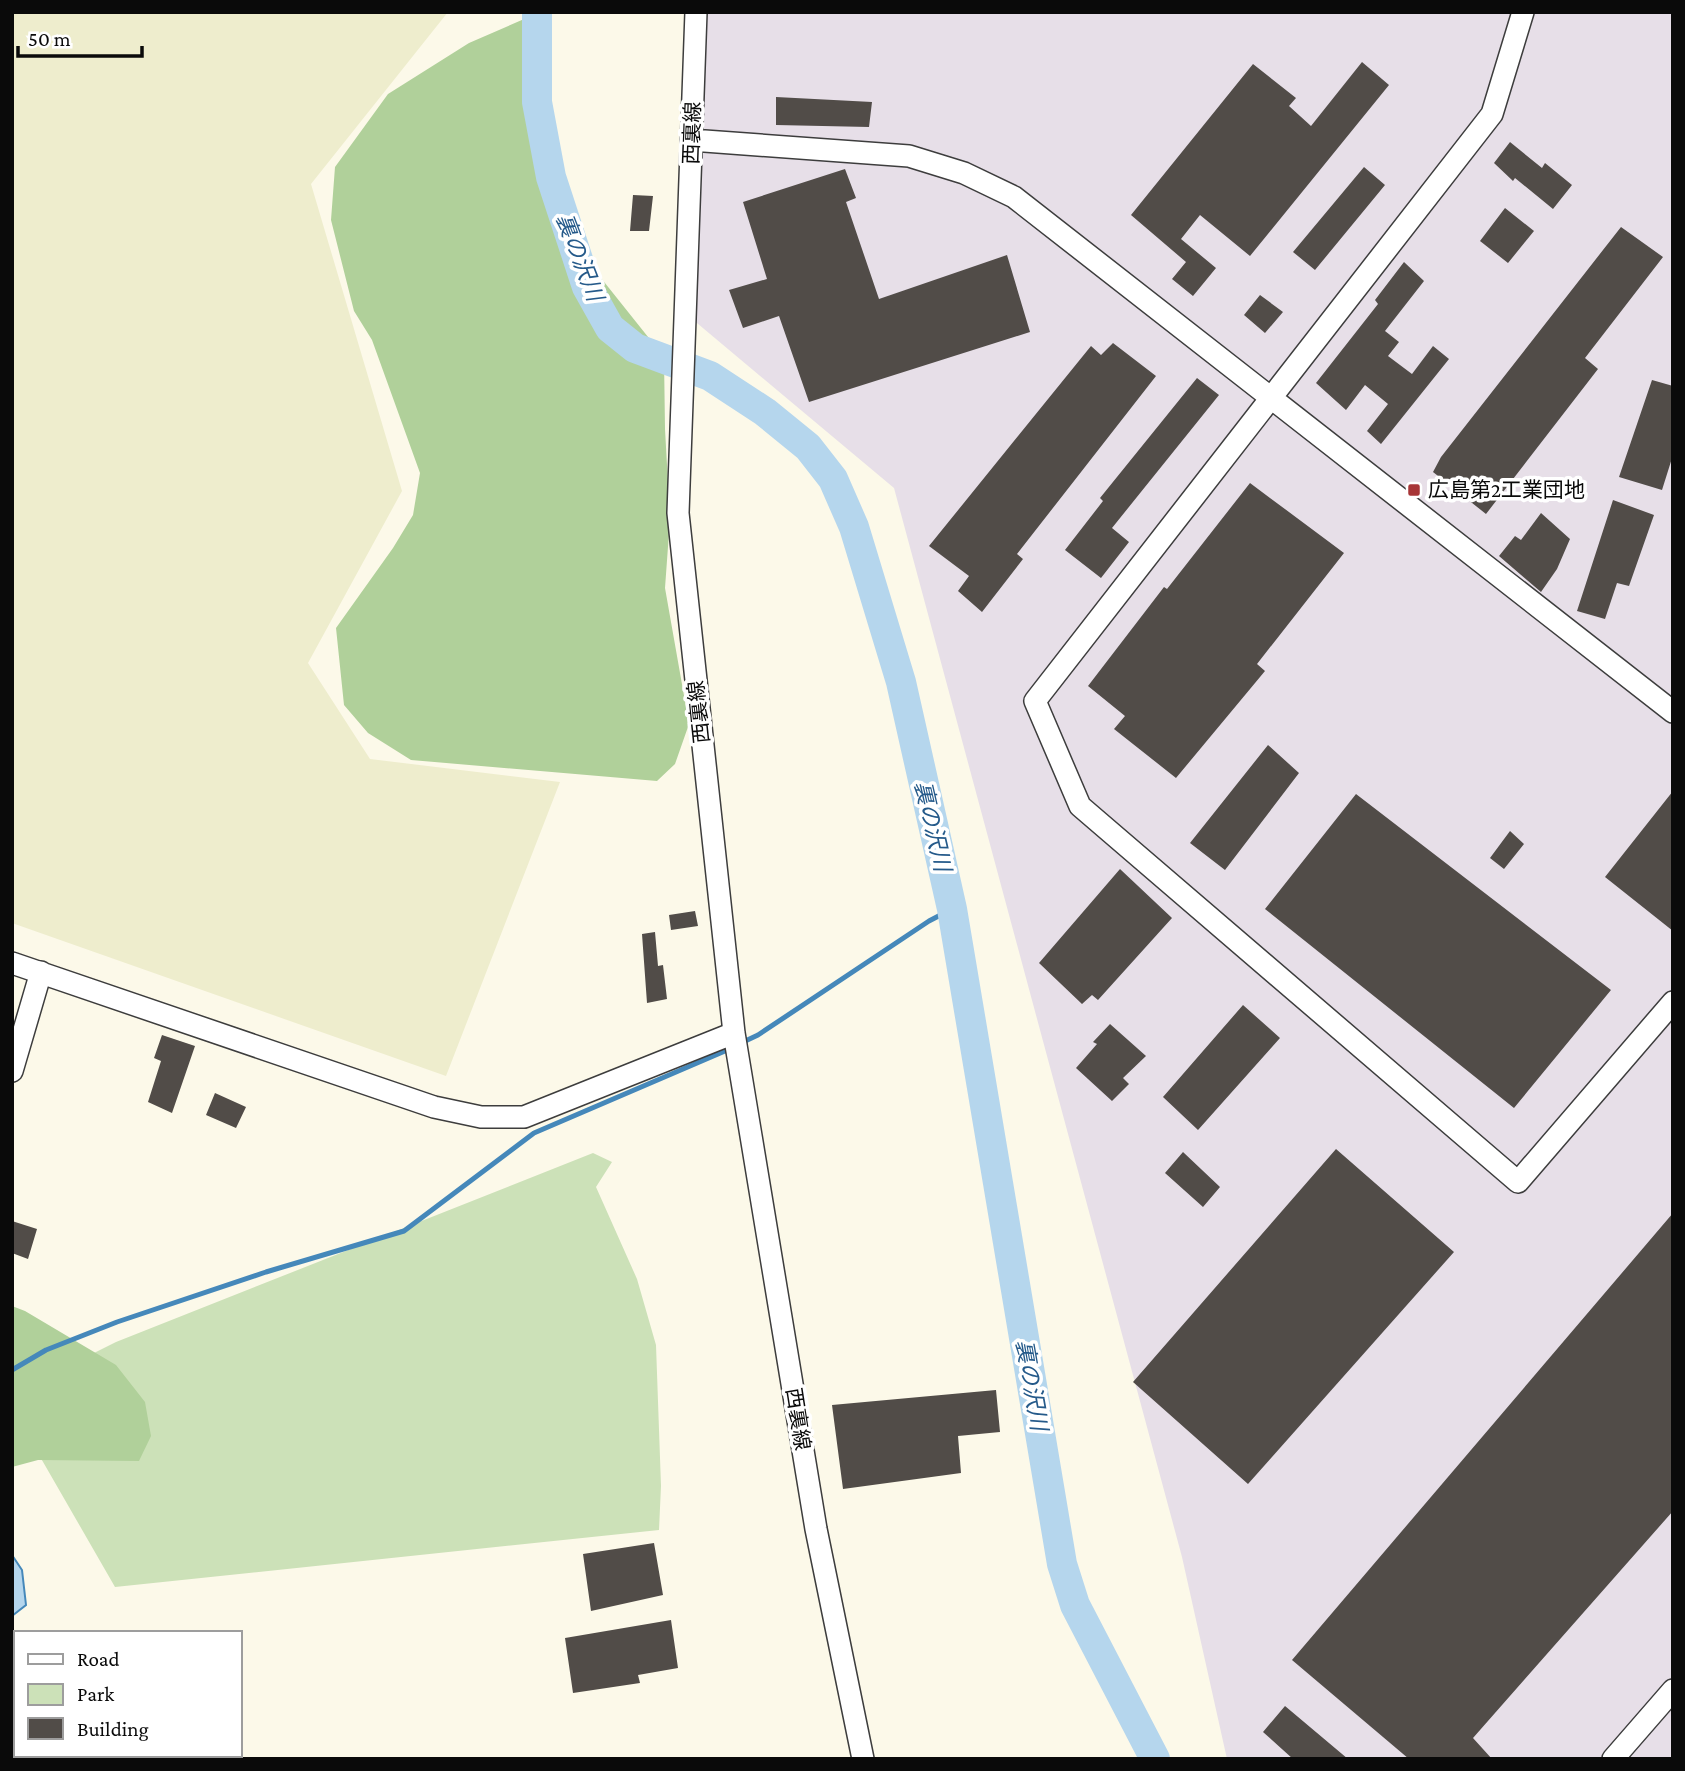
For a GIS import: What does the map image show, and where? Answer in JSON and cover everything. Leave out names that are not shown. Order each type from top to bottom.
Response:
[{"type":"street","name":"西裏線","points":[[696,12],[678,513],[734,1032],[816,1530],[863,1759]]},
{"type":"street","points":[[1523,12],[1492,114],[1035,701],[1080,806],[1518,1182],[1673,1002]]},
{"type":"street","points":[[691,141],[909,156],[964,173],[1014,197],[1673,712]]},
{"type":"street","points":[[12,963],[434,1107],[481,1117],[524,1117],[734,1032]]},
{"type":"street","points":[[12,1071],[41,972]]},
{"type":"street","points":[[1614,1759],[1673,1690]]},
{"type":"shaded area","points":[[697,12],[1673,12],[1673,1759],[1227,1759],[1182,1557],[894,488],[685,313]]},
{"type":"green space","points":[[12,12],[448,12],[311,184],[402,491],[308,663],[370,759],[560,782],[446,1076],[12,923]]},
{"type":"green space","points":[[531,16],[553,175],[593,268],[664,357],[670,519],[665,588],[689,724],[675,764],[657,781],[411,760],[368,733],[344,705],[336,628],[413,515],[420,473],[372,340],[354,311],[331,220],[335,167],[388,94],[469,43]]},
{"type":"green space","points":[[593,1153],[612,1162],[596,1187],[637,1279],[656,1345],[661,1486],[659,1530],[115,1587],[12,1408],[12,1394],[116,1342]]},
{"type":"green space","points":[[12,1306],[116,1365],[145,1402],[151,1436],[139,1461],[38,1460],[12,1467]]},
{"type":"water","points":[[12,1555],[22,1570],[26,1605],[12,1616]]},
{"type":"building","points":[[1362,62],[1389,85],[1250,256],[1200,215],[1181,239],[1216,268],[1193,296],[1172,279],[1186,262],[1131,215],[1253,64],[1296,98],[1289,106],[1311,126]]},
{"type":"building","points":[[776,97],[872,102],[869,127],[776,125]]},
{"type":"building","points":[[1510,142],[1542,168],[1545,163],[1572,185],[1553,209],[1515,178],[1513,181],[1494,163]]},
{"type":"building","points":[[1364,167],[1385,185],[1315,270],[1293,252]]},
{"type":"building","points":[[845,169],[856,198],[846,202],[879,299],[1007,255],[1030,332],[809,402],[779,316],[743,328],[729,290],[767,279],[743,202]]},
{"type":"building","points":[[633,195],[653,196],[649,231],[630,231]]},
{"type":"building","points":[[1505,208],[1534,231],[1508,263],[1480,241]]},
{"type":"building","points":[[1621,227],[1663,257],[1585,358],[1598,369],[1486,514],[1433,472],[1441,457]]},
{"type":"building","points":[[1404,262],[1424,281],[1385,331],[1399,342],[1388,356],[1412,374],[1433,346],[1449,359],[1381,444],[1367,431],[1388,404],[1365,385],[1346,410],[1316,383],[1378,304],[1375,300]]},
{"type":"building","points":[[1260,295],[1283,312],[1265,333],[1244,315]]},
{"type":"building","points":[[1113,343],[1156,376],[1017,554],[1023,559],[982,612],[958,591],[969,576],[929,546],[1091,346],[1101,355]]},
{"type":"building","points":[[1197,378],[1219,395],[1112,528],[1129,542],[1101,578],[1065,550],[1103,501],[1100,498]]},
{"type":"building","points":[[1652,380],[1673,386],[1673,455],[1662,490],[1619,477]]},
{"type":"building","points":[[1250,483],[1344,553],[1257,664],[1265,671],[1176,778],[1114,729],[1125,716],[1088,686],[1164,587],[1167,589]]},
{"type":"building","points":[[1613,500],[1654,515],[1629,586],[1617,583],[1605,619],[1577,611]]},
{"type":"building","points":[[1541,513],[1570,539],[1557,569],[1541,592],[1499,556],[1515,536],[1521,540]]},
{"type":"building","points":[[1268,745],[1299,773],[1225,870],[1190,843]]},
{"type":"building","points":[[1673,791],[1673,931],[1605,877]]},
{"type":"building","points":[[1356,794],[1611,990],[1514,1108],[1265,909]]},
{"type":"building","points":[[1510,831],[1524,844],[1504,869],[1490,858]]},
{"type":"building","points":[[1120,869],[1172,918],[1098,1000],[1092,995],[1082,1004],[1039,963]]},
{"type":"building","points":[[695,911],[698,926],[671,930],[669,915]]},
{"type":"building","points":[[655,932],[658,966],[663,965],[667,999],[647,1003],[642,934]]},
{"type":"building","points":[[1243,1005],[1280,1038],[1198,1130],[1163,1097]]},
{"type":"building","points":[[1110,1024],[1146,1056],[1123,1078],[1129,1084],[1112,1101],[1076,1068],[1097,1044],[1093,1042]]},
{"type":"building","points":[[162,1035],[195,1046],[172,1113],[148,1102],[161,1061],[154,1058]]},
{"type":"building","points":[[215,1093],[246,1107],[236,1128],[206,1115]]},
{"type":"building","points":[[1336,1149],[1454,1252],[1248,1484],[1133,1382]]},
{"type":"building","points":[[1183,1152],[1220,1187],[1203,1207],[1165,1173]]},
{"type":"building","points":[[1673,1213],[1673,1511],[1473,1738],[1492,1759],[1409,1759],[1292,1660]]},
{"type":"building","points":[[12,1221],[37,1229],[28,1259],[12,1253]]},
{"type":"building","points":[[996,1390],[1000,1432],[958,1436],[961,1473],[843,1489],[832,1405]]},
{"type":"building","points":[[654,1543],[663,1595],[591,1611],[583,1554]]},
{"type":"building","points":[[671,1620],[678,1668],[638,1675],[640,1683],[573,1693],[565,1638]]},
{"type":"building","points":[[1285,1706],[1348,1759],[1293,1759],[1263,1732]]},
{"type":"waterway","name":"裏の沢川","points":[[537,12],[537,102],[551,177],[587,287],[610,328],[635,348],[710,376],[765,412],[808,447],[833,479],[854,527],[901,682],[952,909],[1062,1564],[1075,1605],[1155,1759]]},
{"type":"waterway","points":[[741,1043],[758,1035],[929,921],[952,909]]},
{"type":"waterway","points":[[12,1370],[46,1350],[117,1322],[266,1272],[404,1231],[534,1133],[732,1048]]},
{"type":"place","name":"広島第2工業団地","points":[[1414,490]]}]
